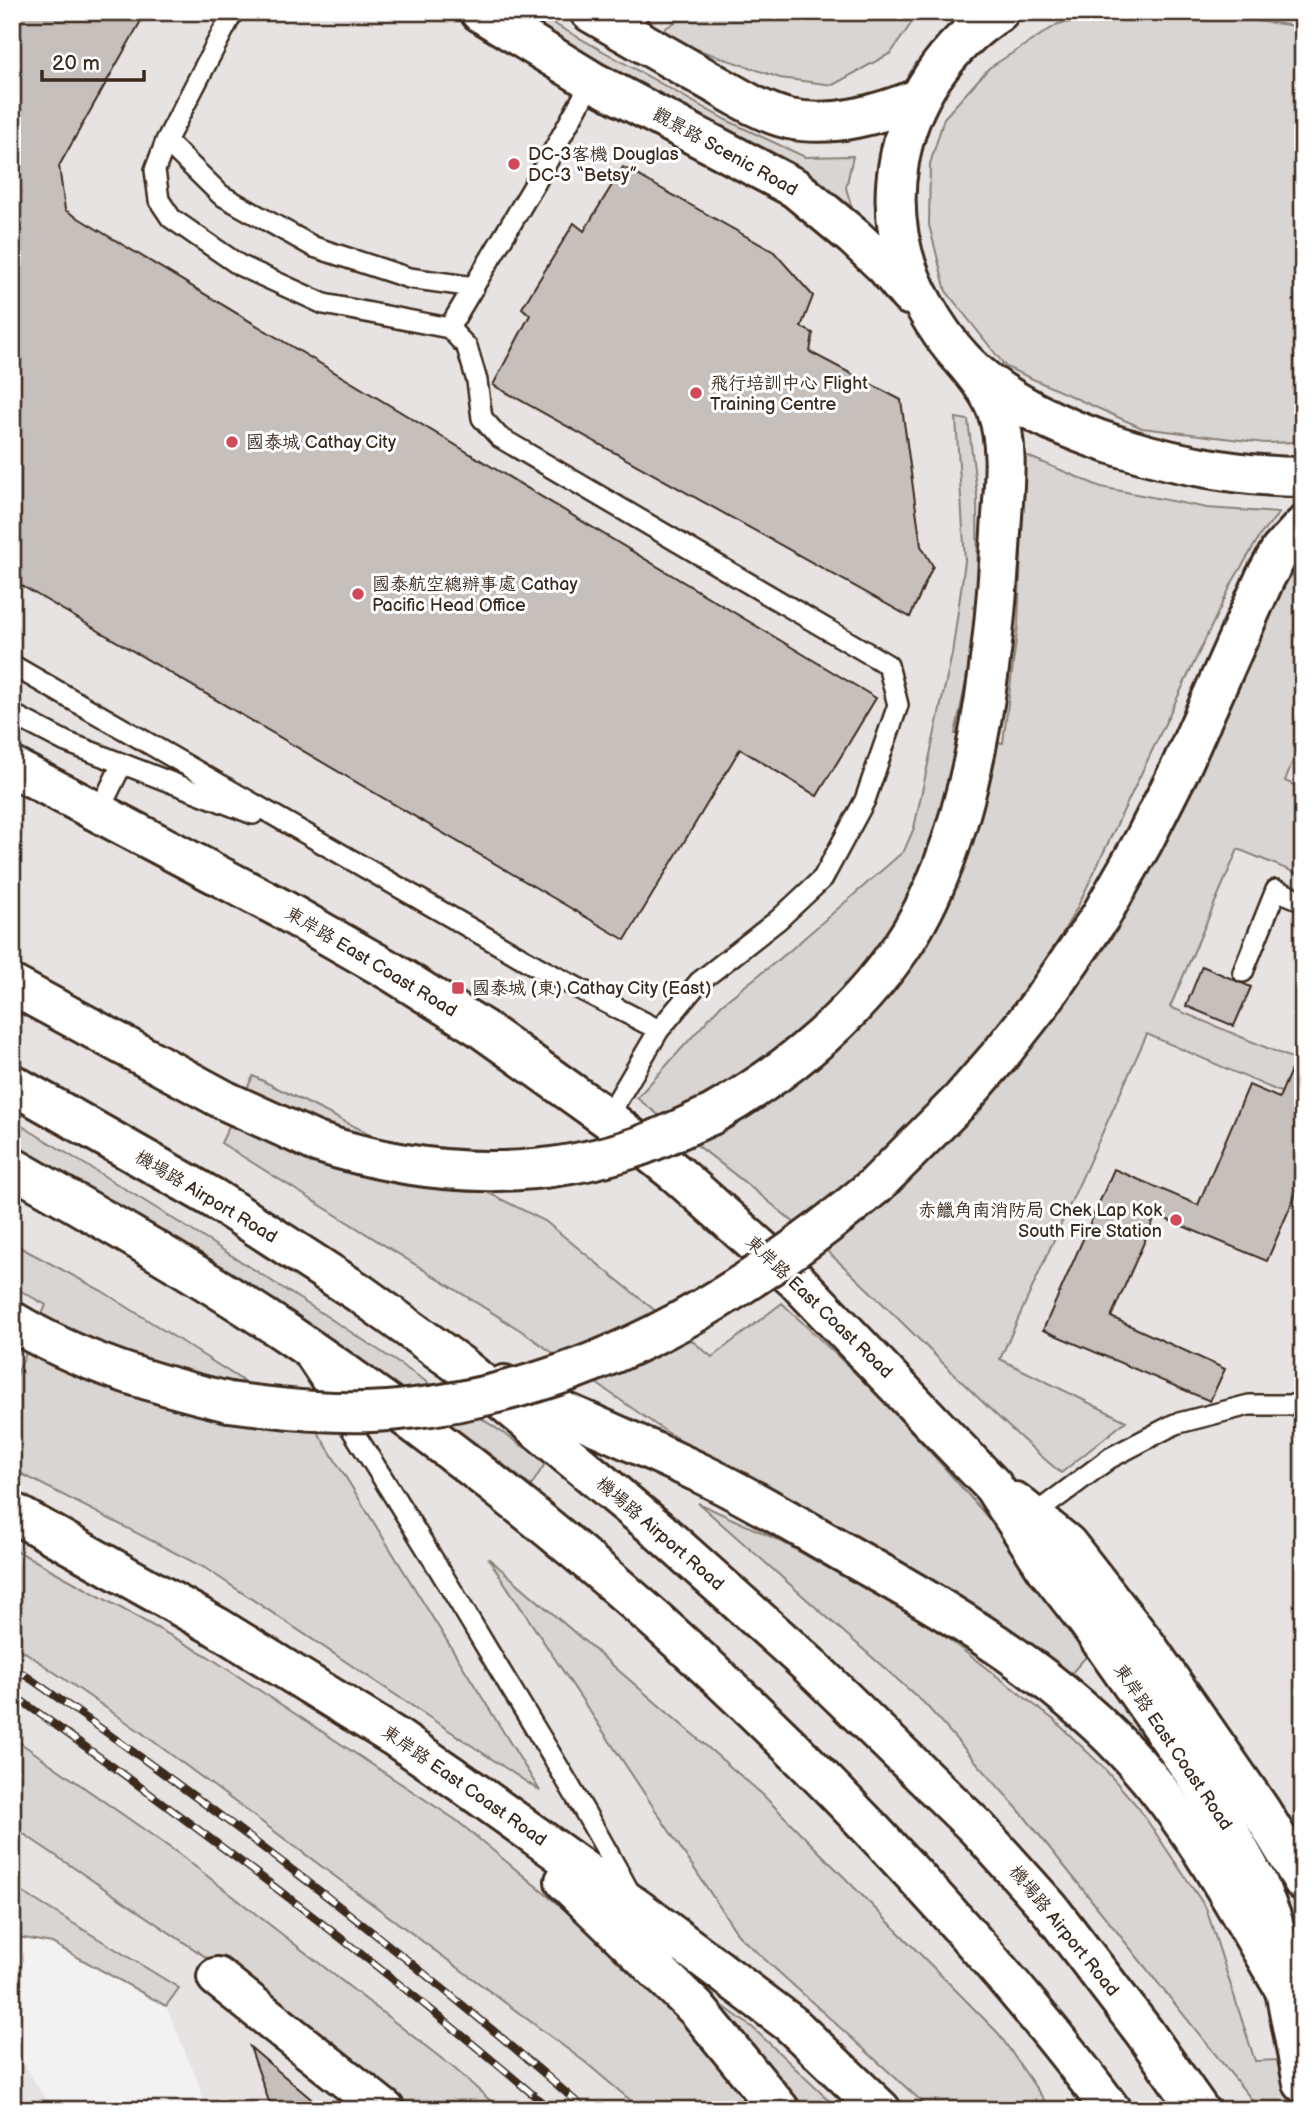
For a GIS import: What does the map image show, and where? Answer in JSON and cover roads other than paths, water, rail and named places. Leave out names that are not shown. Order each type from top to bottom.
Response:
[{"type":"main road","name":"觀景路 Scenic Road","points":[[480,12],[592,80],[794,188],[828,214],[877,259],[939,332]]},
{"type":"main road","points":[[12,985],[226,1101],[316,1142],[353,1154],[406,1165],[462,1172],[506,1172],[554,1167],[637,1147],[711,1115],[747,1095],[825,1033],[867,990],[900,948],[935,883],[951,842],[969,774],[990,655],[998,577],[1004,466],[1003,439],[997,410],[984,387],[939,332],[916,291],[902,255],[895,216],[896,179],[901,151],[908,125],[920,98],[956,46],[999,12]]},
{"type":"main road","points":[[612,15],[758,108],[789,118],[814,121],[850,120],[879,114],[920,98]]},
{"type":"main road","points":[[965,362],[1002,392],[1043,416],[1114,445],[1191,466],[1273,477],[1303,477]]},
{"type":"main road","points":[[12,1321],[52,1343],[132,1376],[229,1402],[280,1409],[345,1412],[397,1410],[502,1392],[562,1375],[659,1333],[722,1299],[806,1242],[876,1185],[962,1099],[1040,1004],[1100,917],[1143,842],[1180,769],[1265,578],[1280,551],[1303,526]]},
{"type":"main road","name":"東岸路 East Coast Road","points":[[12,767],[280,908],[392,972],[481,1028],[607,1118],[678,1175],[796,1280],[1026,1521],[1046,1568],[1088,1622],[1206,1790],[1258,1884],[1272,1919],[1303,2083]]},
{"type":"main road","name":"機場路 Airport Road","points":[[12,1084],[213,1198],[361,1294],[461,1366],[656,1528],[798,1656],[977,1829],[1049,1908],[1144,2032],[1199,2110]]},
{"type":"main road","points":[[12,1167],[212,1284],[289,1334],[448,1449],[535,1518],[732,1689],[880,1838],[961,1926],[1030,2007],[1111,2110]]},
{"type":"main road","points":[[461,1366],[730,1488],[915,1593],[1037,1674],[1106,1732],[1165,1796],[1210,1863],[1284,1990]]},
{"type":"main road","name":"東岸路 East Coast Road","points":[[12,1512],[217,1627],[394,1737],[462,1783],[639,1910],[791,2024],[881,2110]]},
{"type":"main road","points":[[1026,1521],[1067,1544],[1146,1645],[1261,1811],[1303,1881]]},
{"type":"main road","points":[[462,1783],[696,2009],[780,2110]]},
{"type":"main road","points":[[1272,1919],[1303,1956]]},
{"type":"main road","points":[[217,1977],[385,2110]]},
{"type":"lane","points":[[233,12],[166,141],[155,170],[159,200],[171,218],[239,265],[324,304],[449,328],[467,347],[477,381],[482,418],[499,437],[888,665],[898,705],[865,800],[823,878],[778,920],[699,982],[659,1030],[607,1118]]},
{"type":"lane","points":[[449,328],[592,80]]},
{"type":"lane","points":[[166,141],[221,195],[314,247],[409,278],[474,287]]},
{"type":"lane","points":[[12,665],[543,971],[659,1030]]},
{"type":"lane","points":[[12,713],[66,742],[227,805],[292,826]]},
{"type":"lane","points":[[98,813],[122,764]]},
{"type":"lane","points":[[1243,972],[1276,890],[1303,901]]},
{"type":"lane","points":[[289,1334],[374,1461],[424,1542],[596,1830],[696,2009]]},
{"type":"lane","points":[[1026,1521],[1110,1458],[1175,1424],[1249,1405],[1303,1405]]},
{"type":"railway","points":[[12,1666],[160,1771],[305,1880],[448,1993],[586,2110]]},
{"type":"railway","points":[[12,1694],[354,1948],[551,2110]]},
{"type":"place","name":"DC-3客機 Douglas DC-3 “Betsy”","points":[[514,164]]},
{"type":"place","name":"飛行培訓中心 Flight Training Centre","points":[[696,393]]},
{"type":"place","name":"國泰城 Cathay City","points":[[232,442]]},
{"type":"place","name":"國泰航空總辦事處 Cathay Pacific Head Office","points":[[358,594]]},
{"type":"place","name":"國泰城 (東) Cathay City (East)","points":[[458,988]]},
{"type":"place","name":"赤鱲角南消防局 Chek Lap Kok South Fire Station","points":[[1176,1220]]}]
